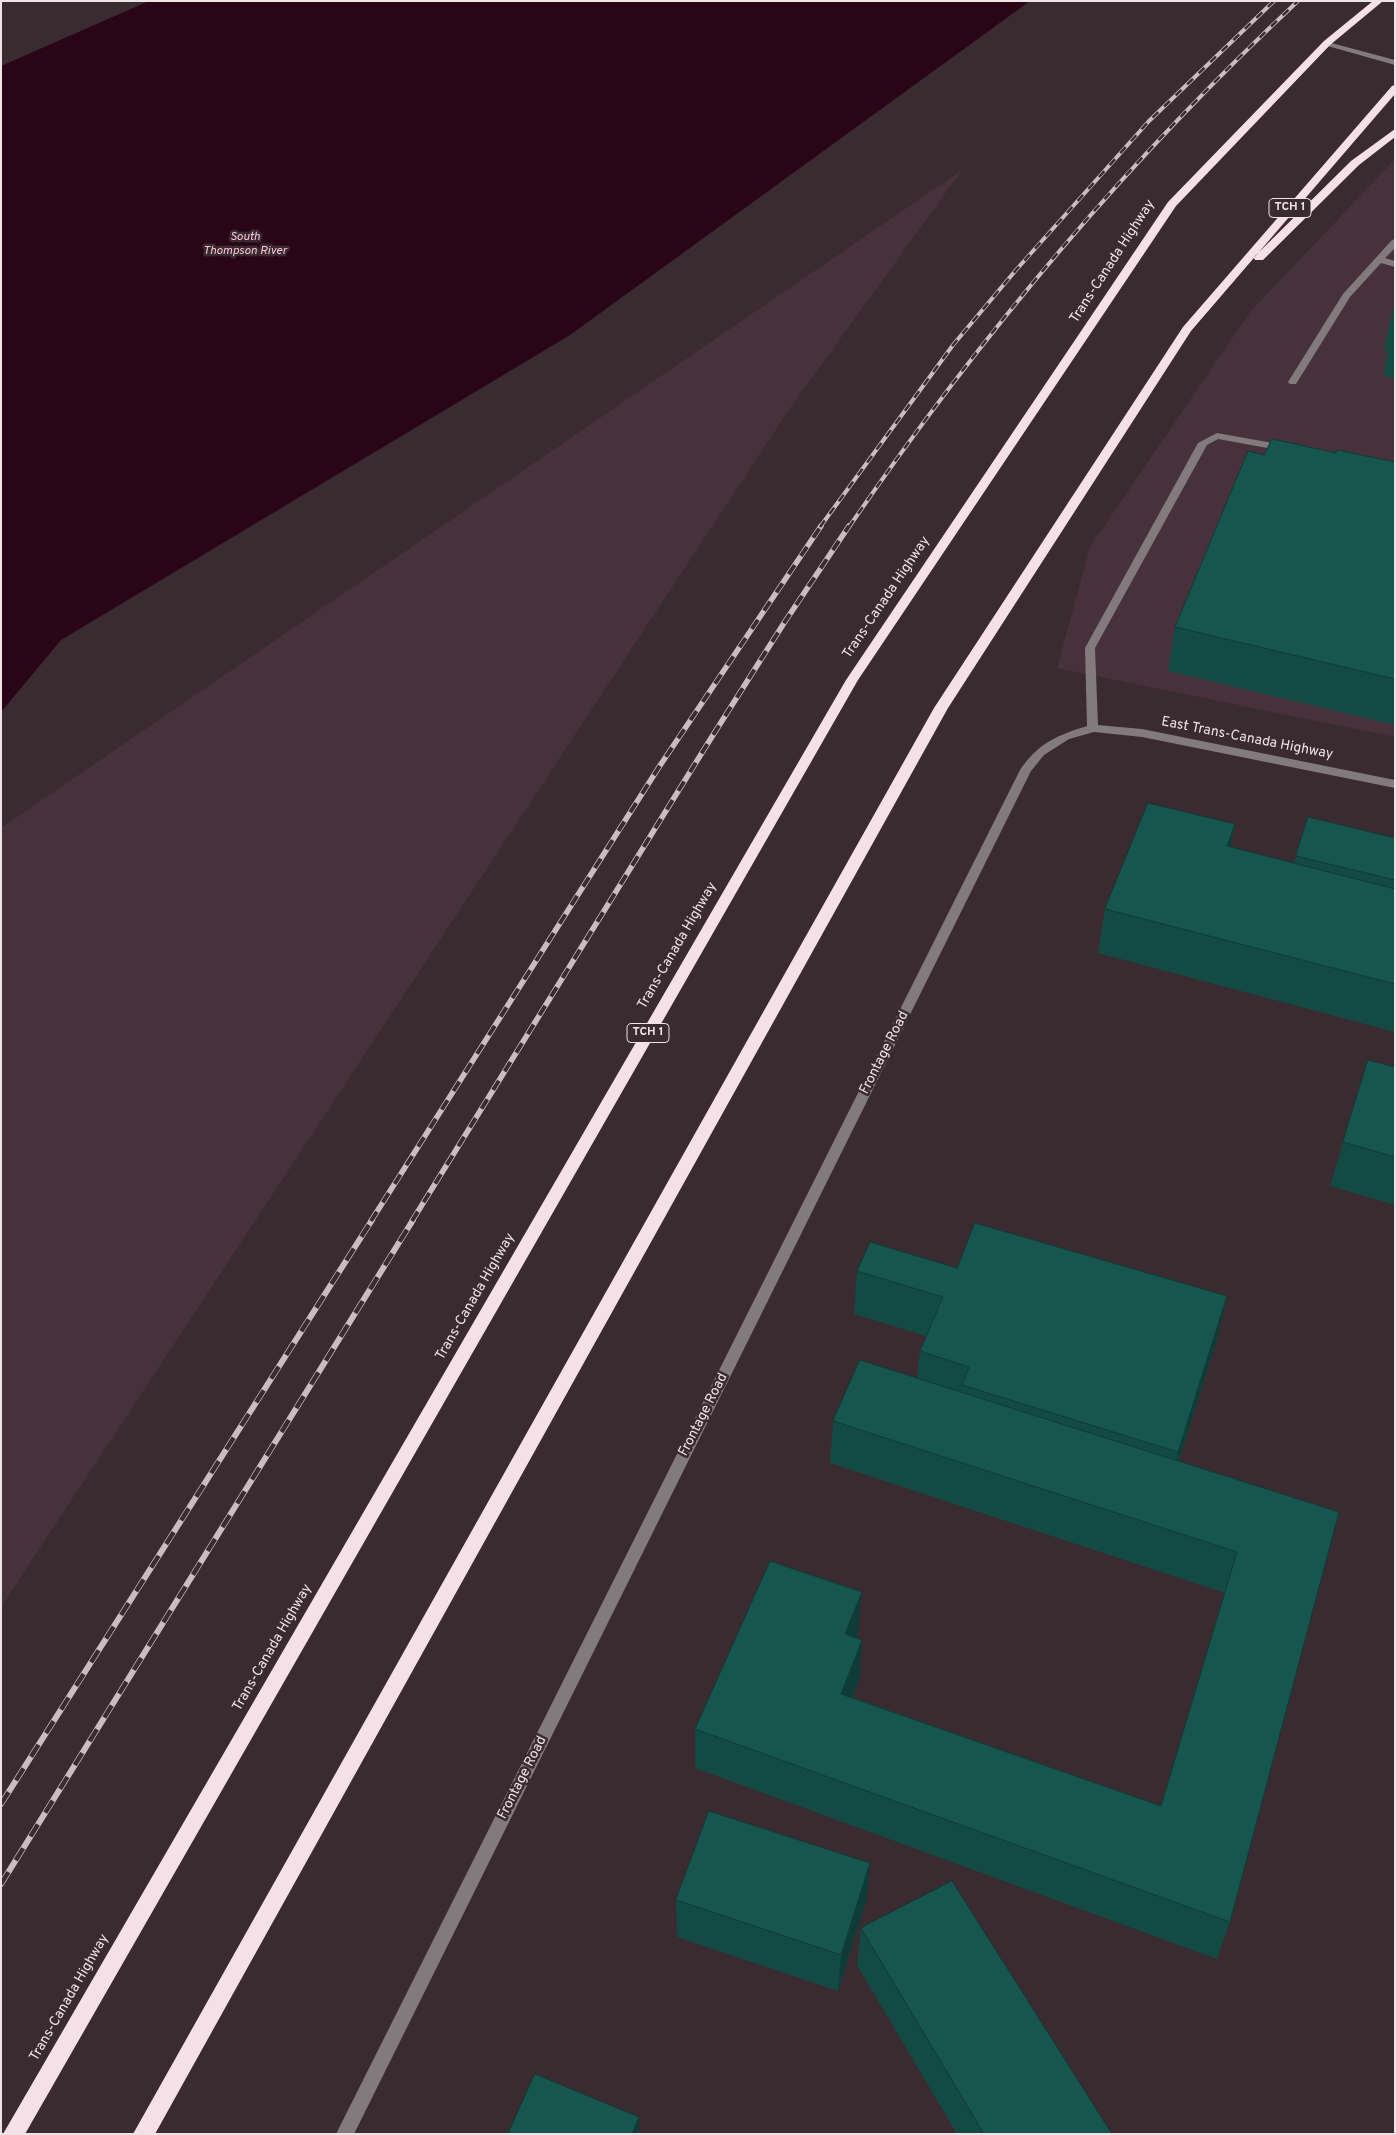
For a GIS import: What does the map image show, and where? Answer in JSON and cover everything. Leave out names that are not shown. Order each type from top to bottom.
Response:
[{"type":"highway","name":"Trans-Canada Highway","points":[[13,2134],[852,680],[1172,204],[1327,44],[1379,1]]},
{"type":"highway","name":"TCH 1","points":[[143,2134],[941,708],[1188,329],[1300,196],[1395,88]]},
{"type":"highway","points":[[1188,329],[1355,163],[1395,132]]},
{"type":"street","points":[[1327,44],[1395,63]]},
{"type":"street","points":[[1293,382],[1346,296],[1395,242]]},
{"type":"street","points":[[1379,259],[1395,264]]},
{"type":"street","points":[[1093,728],[1090,648],[1182,478],[1204,443],[1217,436],[1292,450]]},
{"type":"street","name":"East Trans-Canada Highway","points":[[1093,728],[1142,733],[1395,784]]},
{"type":"street","name":"Frontage Road","points":[[345,2134],[1026,770],[1040,752],[1064,737],[1093,728]]},
{"type":"shaded area","points":[[1395,159],[1395,737],[1057,668],[1090,547],[1250,312]]},
{"type":"shaded area","points":[[962,170],[788,411],[1,1607],[1,828]]},
{"type":"water","name":"South Thompson River","points":[[149,1],[1030,1],[570,335],[61,640],[1,712],[1,66]]},
{"type":"building","points":[[1272,439],[1336,453],[1337,450],[1395,462],[1395,679],[1175,627],[1248,451],[1264,455]]},
{"type":"building","points":[[1148,803],[1235,824],[1227,846],[1395,889],[1395,984],[1105,909]]},
{"type":"building","points":[[1308,817],[1395,838],[1395,880],[1296,856]]},
{"type":"building","points":[[1368,1060],[1395,1067],[1395,1157],[1343,1142]]},
{"type":"building","points":[[975,1223],[1227,1296],[1178,1452],[962,1385],[969,1367],[920,1351],[943,1297],[857,1271],[870,1242],[957,1268]]},
{"type":"building","points":[[860,1360],[1339,1512],[1230,1922],[695,1729],[770,1561],[862,1592],[845,1634],[862,1640],[841,1694],[1161,1806],[1237,1552],[833,1421]]},
{"type":"building","points":[[709,1811],[870,1863],[841,1955],[676,1900]]},
{"type":"building","points":[[952,1881],[1112,2134],[984,2134],[861,1928]]},
{"type":"building","points":[[535,2074],[639,2117],[632,2134],[508,2134]]},
{"type":"railway","points":[[820,527],[953,345],[1016,270],[1149,121],[1274,1]]},
{"type":"railway","points":[[849,527],[951,386],[1059,252],[1174,124],[1298,1]]},
{"type":"railway","points":[[371,1221],[659,767],[821,526]]},
{"type":"railway","points":[[412,1221],[708,743],[784,623],[849,526]]},
{"type":"railway","points":[[1,1804],[372,1220]]},
{"type":"railway","points":[[1,1884],[413,1220]]}]
